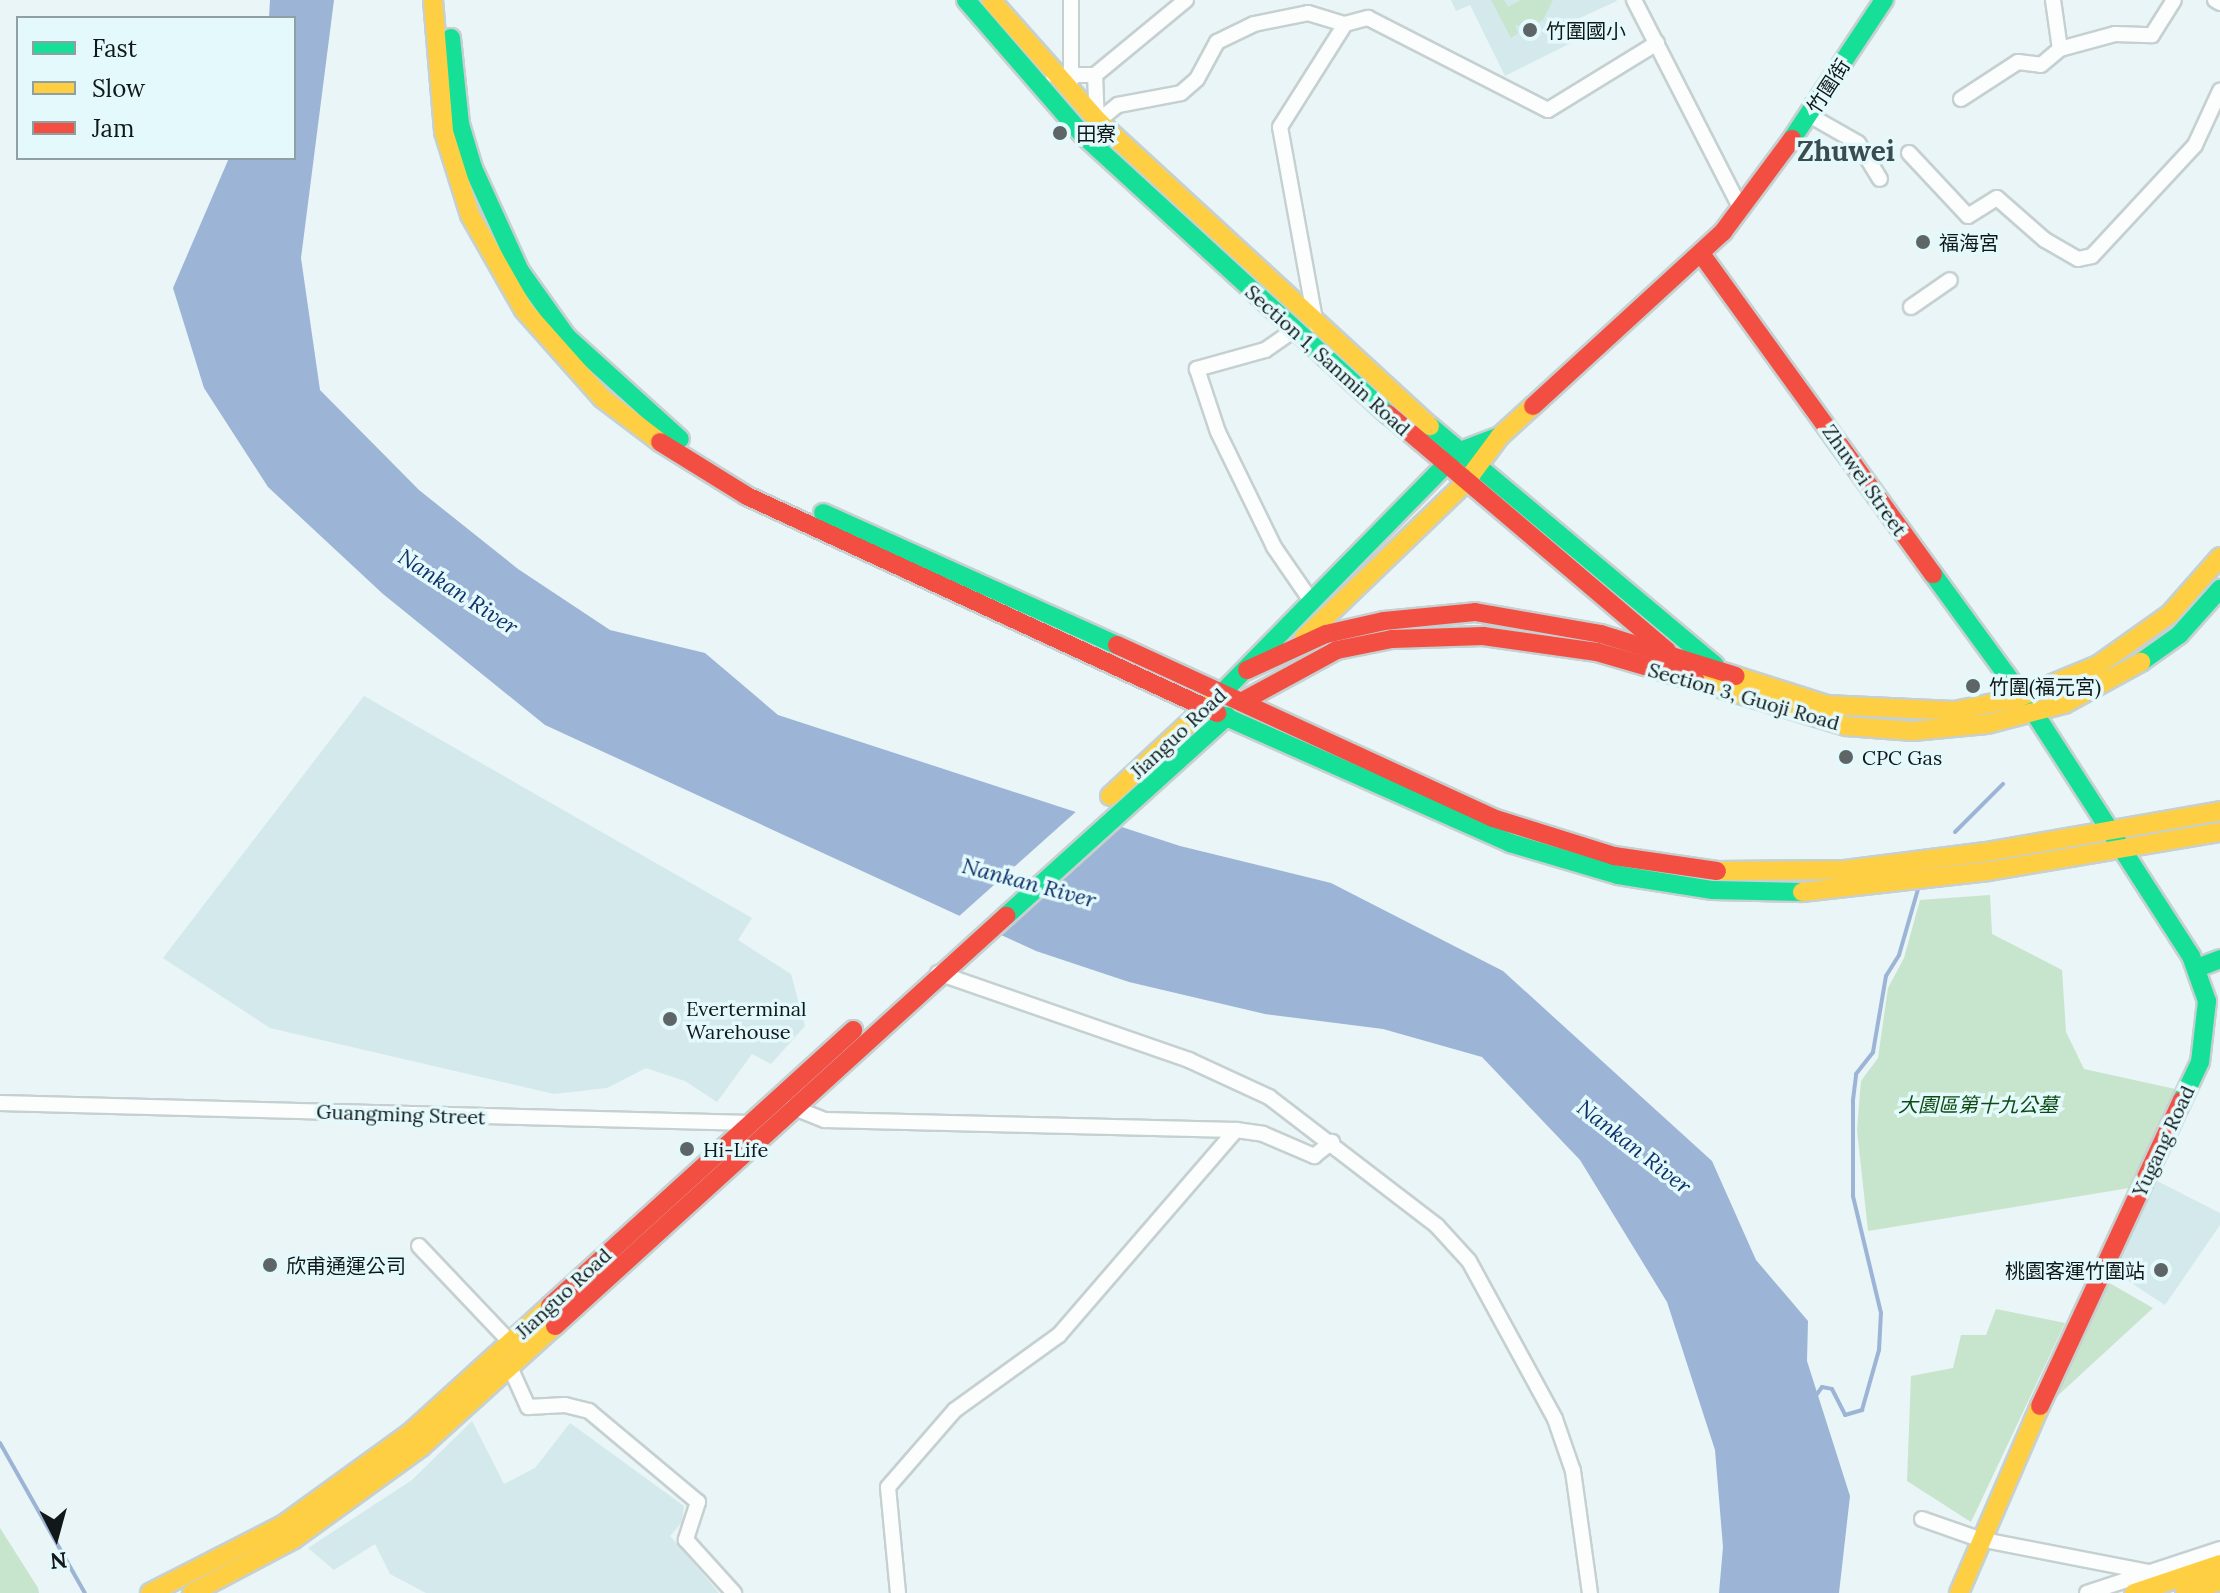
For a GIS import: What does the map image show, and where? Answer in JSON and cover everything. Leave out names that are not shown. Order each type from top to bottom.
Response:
[{"type":"main road","points":[[433,0],[441,115],[470,215],[524,310],[602,398],[683,460],[747,496],[1510,843],[1657,882],[1800,892],[1895,884],[2220,832]]},
{"type":"main road","points":[[450,0],[460,124],[488,210],[520,271],[567,337],[617,387],[692,447],[780,495],[1243,701],[1493,818],[1657,864],[1727,872],[1845,870],[2220,811]]},
{"type":"main road","name":"Section 1, Sanmin Road","points":[[966,0],[1083,135],[1294,330],[1451,458],[1479,469],[1728,674]]},
{"type":"main road","name":"Section 1, Sanmin Road","points":[[991,0],[1098,121],[1316,325],[1451,458],[1465,483],[1717,690]]},
{"type":"main road","name":"竹圍街","points":[[1500,436],[1702,255],[1741,209],[1809,115],[1884,0]]},
{"type":"main road","name":"Zhuwei Street","points":[[1702,255],[2027,706]]},
{"type":"main road","points":[[1243,701],[1294,647],[1479,469],[1500,436]]},
{"type":"main road","points":[[1247,670],[1451,458],[1500,436]]},
{"type":"main road","name":"Section 3, Guoji Road","points":[[1247,670],[1326,634],[1384,621],[1475,612],[1537,619],[1857,709],[1954,711],[2027,706],[2128,647],[2170,614],[2220,557]]},
{"type":"main road","name":"Section 3, Guoji Road","points":[[1243,701],[1337,650],[1438,636],[1561,644],[1803,717],[1892,730],[1940,730],[2027,706],[2088,695],[2179,635],[2220,589]]},
{"type":"main road","points":[[2179,635],[2220,611]]},
{"type":"main road","name":"Jianguo Road","points":[[1119,800],[1207,707],[1247,670]]},
{"type":"main road","name":"Jianguo Road","points":[[1119,800],[1243,701]]},
{"type":"main road","name":"Yugang Road","points":[[1959,1593],[1979,1539],[2200,1062],[2208,1023],[2197,968],[2122,848],[2027,706]]},
{"type":"main road","points":[[951,951],[1119,800]]},
{"type":"main road","name":"Jianguo Road","points":[[192,1593],[343,1507],[421,1447],[938,973],[951,951]]},
{"type":"main road","name":"Jianguo Road","points":[[150,1593],[283,1525],[410,1433],[745,1123],[951,951]]},
{"type":"main road","points":[[2197,968],[2220,959]]},
{"type":"main road","points":[[2134,1593],[2220,1564]]},
{"type":"main road","points":[[2185,1593],[2220,1581]]},
{"type":"street","points":[[1071,0],[1065,81],[1095,75],[1186,0]]},
{"type":"street","points":[[1634,0],[1741,209]]},
{"type":"street","points":[[2053,0],[2060,49]]},
{"type":"street","points":[[1961,99],[2018,62],[2041,65],[2060,49],[2115,34],[2152,35],[2174,0]]},
{"type":"street","points":[[1083,135],[1118,105],[1181,93],[1197,79],[1217,42],[1254,24],[1308,13],[1345,24],[1368,18],[1548,110],[1657,43]]},
{"type":"street","points":[[1316,325],[1280,127],[1345,24]]},
{"type":"street","points":[[1095,75],[1098,121]]},
{"type":"street","points":[[1909,153],[1968,216],[1997,198],[2045,240],[2078,259],[2092,256],[2195,145],[2220,91]]},
{"type":"street","points":[[1809,115],[1858,143],[1880,179]]},
{"type":"street","points":[[1911,307],[1950,280]]},
{"type":"street","points":[[1294,330],[1265,350],[1197,369],[1218,432],[1274,547],[1312,602]]},
{"type":"street","points":[[938,973],[1189,1060],[1269,1097],[1332,1142],[1437,1226],[1469,1261],[1555,1419],[1578,1497],[1590,1593]]},
{"type":"street","name":"Guangming Street","points":[[0,1103],[775,1124]]},
{"type":"street","points":[[792,1107],[825,1120],[1236,1130],[1263,1134],[1314,1156],[1332,1142]]},
{"type":"street","points":[[898,1593],[888,1487],[955,1410],[1059,1335],[1236,1130]]},
{"type":"street","points":[[419,1246],[510,1342]]},
{"type":"street","points":[[510,1367],[528,1407],[565,1405],[589,1411],[698,1502],[686,1540],[734,1593]]},
{"type":"street","points":[[1922,1519],[1979,1539],[2148,1572]]},
{"type":"street","points":[[2087,1593],[2220,1549]]},
{"type":"shaded area","name":"竹圍國小","points":[[1451,0],[1617,1],[1573,21],[1581,38],[1505,76],[1470,5],[1456,11]]},
{"type":"shaded area","points":[[364,696],[752,918],[738,940],[791,974],[805,1026],[771,1064],[752,1054],[717,1102],[685,1081],[646,1068],[607,1088],[554,1094],[270,1028],[163,958]]},
{"type":"shaded area","points":[[2157,1181],[2220,1213],[2220,1225],[2165,1305],[2113,1271]]},
{"type":"shaded area","points":[[472,1421],[504,1484],[535,1468],[570,1423],[684,1506],[682,1522],[670,1536],[719,1593],[426,1593],[390,1574],[375,1544],[334,1570],[308,1548],[412,1480]]},
{"type":"green space","points":[[1491,0],[1504,0],[1508,7],[1521,0],[1553,0],[1543,20],[1529,27],[1515,25],[1518,33],[1511,38]]},
{"type":"green space","name":"大園區第十九公墓","points":[[1990,895],[1992,934],[2062,970],[2066,1032],[2084,1069],[2175,1089],[2129,1188],[1868,1231],[1857,1130],[1861,1081],[1878,1058],[1888,988],[1904,958],[1920,900]]},
{"type":"green space","points":[[2106,1281],[2153,1308],[2054,1399]]},
{"type":"green space","points":[[1996,1309],[2065,1323],[1971,1522],[1907,1481],[1911,1376],[1953,1368],[1961,1335],[1986,1335]]},
{"type":"green space","points":[[0,1528],[38,1588],[39,1593],[0,1593]]},
{"type":"water","name":"Nankan River","points":[[270,0],[334,0],[301,258],[320,390],[419,490],[518,569],[610,630],[705,653],[778,715],[1180,846],[1331,883],[1503,971],[1712,1161],[1756,1260],[1808,1321],[1807,1361],[1850,1496],[1839,1593],[1719,1593],[1723,1547],[1715,1450],[1667,1302],[1580,1160],[1482,1057],[1383,1029],[1265,1014],[1129,982],[1036,951],[545,725],[383,594],[268,487],[204,388],[173,288],[228,160],[296,160],[296,16],[269,16]]},
{"type":"pier","points":[[1079,809],[1119,822],[995,936],[957,918]]},
{"type":"waterway","points":[[1955,832],[2003,784]]},
{"type":"waterway","points":[[1815,1397],[1822,1387],[1832,1389],[1845,1415],[1862,1410],[1879,1350],[1881,1313],[1853,1196],[1853,1100],[1856,1074],[1873,1052],[1886,976],[1899,955],[1918,889]]},
{"type":"waterway","points":[[0,1443],[85,1593]]},
{"type":"traffic: fast","points":[[966,0],[1083,135],[1388,414]]},
{"type":"traffic: fast","points":[[1792,139],[1884,0]]},
{"type":"traffic: fast","points":[[451,38],[460,124],[473,168],[520,271],[567,337],[680,439]]},
{"type":"traffic: fast","points":[[1430,426],[1715,665]]},
{"type":"traffic: fast","points":[[1223,692],[1458,452],[1500,436]]},
{"type":"traffic: fast","points":[[823,513],[1117,645]]},
{"type":"traffic: fast","points":[[1933,574],[2035,714],[2191,956],[2207,1001],[2200,1062],[2182,1100]]},
{"type":"traffic: fast","points":[[2141,662],[2179,635],[2220,589]]},
{"type":"traffic: fast","points":[[1217,713],[1510,843],[1618,875],[1713,890],[1802,892]]},
{"type":"traffic: fast","points":[[1006,916],[1227,716]]},
{"type":"traffic: fast","points":[[2197,968],[2220,959]]},
{"type":"traffic: slow","points":[[433,0],[444,132],[470,215],[524,310],[602,398],[660,442]]},
{"type":"traffic: slow","points":[[991,0],[1098,121],[1430,426]]},
{"type":"traffic: slow","points":[[1304,638],[1465,483],[1500,436],[1533,406]]},
{"type":"traffic: slow","points":[[1736,676],[1827,705],[1954,711],[2018,698],[2098,665],[2170,614],[2220,557]]},
{"type":"traffic: slow","points":[[1696,681],[1846,726],[1913,731],[1987,724],[2064,704],[2141,662]]},
{"type":"traffic: slow","points":[[1110,796],[1217,697]]},
{"type":"traffic: slow","points":[[1717,871],[1845,870],[1986,852],[2220,811]]},
{"type":"traffic: slow","points":[[1802,892],[1989,871],[2220,832]]},
{"type":"traffic: slow","points":[[150,1593],[283,1525],[410,1433],[550,1306]]},
{"type":"traffic: slow","points":[[192,1593],[294,1539],[421,1447],[555,1326]]},
{"type":"traffic: slow","points":[[1959,1593],[2040,1406]]},
{"type":"traffic: slow","points":[[2134,1593],[2220,1564]]},
{"type":"traffic: slow","points":[[2185,1593],[2220,1581]]},
{"type":"traffic: jam","points":[[1533,406],[1723,232],[1792,139]]},
{"type":"traffic: jam","points":[[1702,255],[1933,574]]},
{"type":"traffic: jam","points":[[1388,414],[1667,651]]},
{"type":"traffic: jam","points":[[660,442],[747,496],[1217,713]]},
{"type":"traffic: jam","points":[[1247,670],[1326,634],[1384,621],[1475,612],[1601,634],[1736,676]]},
{"type":"traffic: jam","points":[[1243,701],[1337,650],[1392,639],[1483,636],[1597,652],[1696,681]]},
{"type":"traffic: jam","points":[[1117,645],[1493,818],[1614,856],[1717,871]]},
{"type":"traffic: jam","points":[[555,1326],[1006,916]]},
{"type":"traffic: jam","points":[[550,1306],[853,1030]]},
{"type":"traffic: jam","points":[[2040,1406],[2182,1100]]},
{"type":"place","name":"竹圍國小","points":[[1530,30]]},
{"type":"place","name":"田寮","points":[[1060,133]]},
{"type":"place","name":"福海宮","points":[[1923,242]]},
{"type":"place","name":"竹圍(福元宮)","points":[[1973,686]]},
{"type":"place","name":"CPC Gas","points":[[1846,757]]},
{"type":"place","name":"Everterminal Warehouse","points":[[670,1019]]},
{"type":"place","name":"Hi-Life","points":[[687,1149]]},
{"type":"place","name":"欣甫通運公司","points":[[270,1265]]},
{"type":"place","name":"桃園客運竹圍站","points":[[2161,1270]]},
{"type":"district","name":"Zhuwei","points":[[1846,151]]}]
